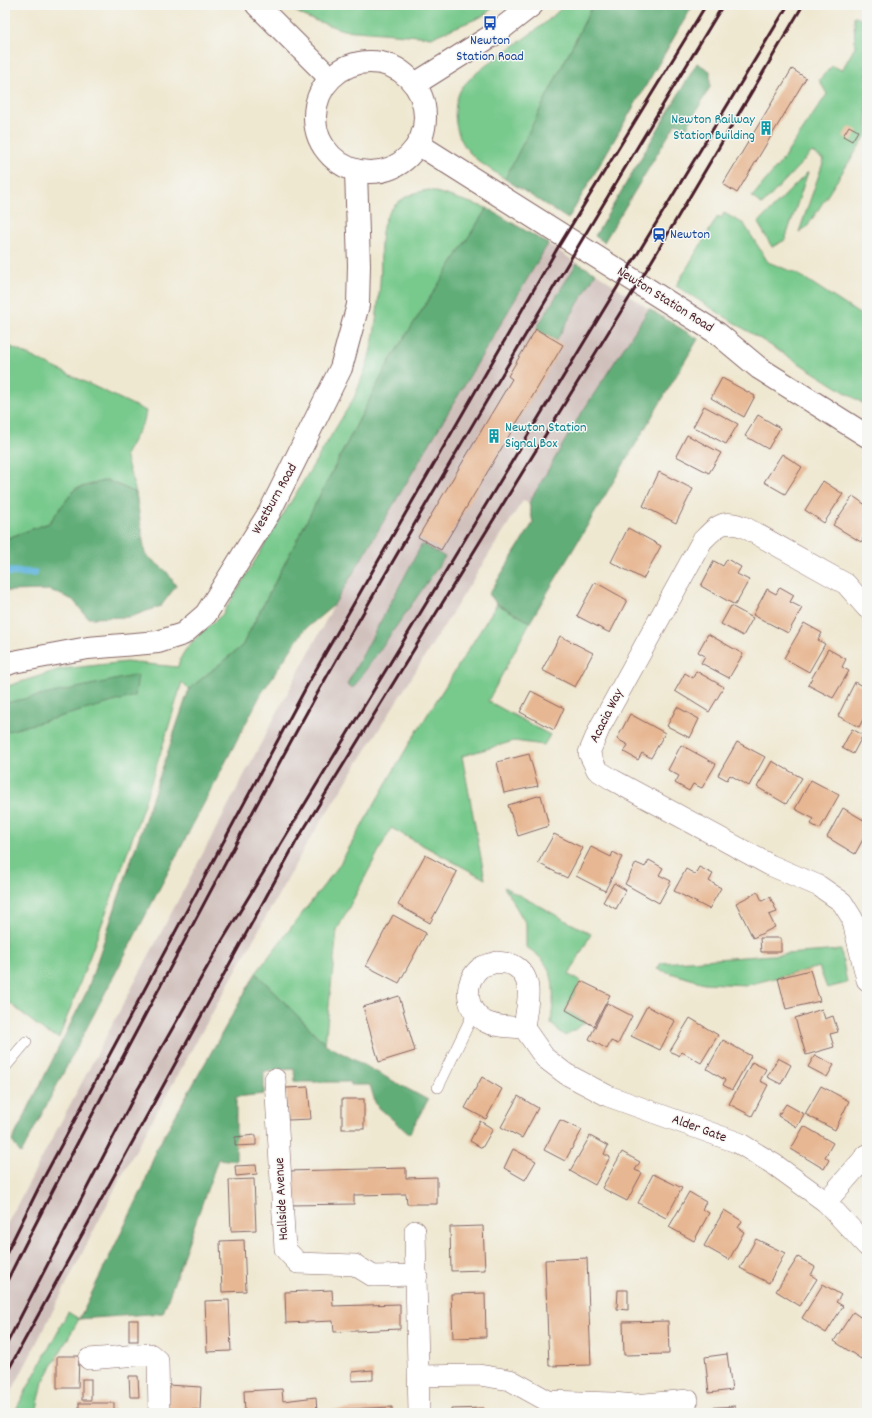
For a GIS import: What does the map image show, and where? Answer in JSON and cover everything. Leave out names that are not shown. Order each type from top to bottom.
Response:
[{"type":"street","points":[[257,5],[330,78]]},
{"type":"street","points":[[415,84],[496,33],[532,5]]},
{"type":"street","points":[[371,61],[395,67],[415,84],[423,100],[425,123],[418,144],[404,160],[388,169],[372,172],[356,171],[341,164],[331,156],[319,138],[314,118],[319,96],[330,78],[347,66],[371,61]]},
{"type":"street","name":"Newton Station Road","points":[[418,144],[710,329],[759,368],[867,436]]},
{"type":"street","name":"Westburn Road","points":[[5,665],[13,662],[88,648],[158,642],[183,634],[206,614],[270,513],[341,368],[358,305],[359,265],[356,171]]},
{"type":"street","name":"Acacia Way","points":[[867,608],[846,584],[746,528],[733,522],[719,525],[702,541],[600,727],[589,753],[597,770],[612,780],[770,865],[819,886],[842,902],[852,918],[867,980]]},
{"type":"street","points":[[497,962],[513,965],[525,976],[530,992],[524,1028],[485,1022],[474,1012],[467,997],[470,980],[480,968],[497,962]]},
{"type":"street","name":"Alder Gate","points":[[524,1028],[545,1058],[566,1074],[608,1096],[739,1143],[826,1202],[867,1246]]},
{"type":"street","name":"Hallside Avenue","points":[[275,1079],[285,1249],[298,1263],[355,1265],[372,1276],[417,1275]]},
{"type":"street","points":[[826,1202],[867,1155]]},
{"type":"street","points":[[415,1231],[419,1413]]},
{"type":"street","points":[[89,1359],[150,1354],[158,1361],[159,1413]]},
{"type":"street","points":[[419,1376],[479,1375],[510,1380],[548,1401],[613,1403],[635,1409],[688,1400]]},
{"type":"lane","points":[[438,1087],[474,1012]]},
{"type":"lane","points":[[5,1067],[26,1042]]},
{"type":"shaded area","points":[[548,244],[577,263],[536,329],[556,340],[596,273],[649,309],[577,420],[529,503],[523,501],[520,505],[305,847],[124,1171],[5,1405],[5,1228],[334,605]],"holes":[[[422,544],[445,558],[352,688],[347,684]]]},
{"type":"green space","points":[[284,5],[497,5],[481,17],[432,37],[343,30],[308,18]]},
{"type":"green space","points":[[565,5],[593,5],[505,179],[475,158],[461,140],[455,114],[458,97],[461,89],[475,74],[541,26]]},
{"type":"green space","points":[[593,5],[693,5],[568,219],[505,179]]},
{"type":"green space","points":[[854,16],[867,22],[867,134],[807,227],[799,232],[824,160],[812,152],[762,205],[752,197],[781,162],[827,94],[819,80],[832,66],[842,70],[855,47]]},
{"type":"green space","points":[[697,63],[710,71],[710,87],[686,129],[676,123],[604,242],[595,236]]},
{"type":"green space","points":[[808,172],[785,240],[772,247],[758,223]]},
{"type":"green space","points":[[430,190],[487,208],[389,362],[242,646],[189,689],[182,682],[169,727],[124,862],[59,1038],[45,1032],[5,999],[5,687],[61,669],[126,662],[178,667],[180,660],[189,645],[222,615],[354,398],[368,361],[374,332],[381,274],[381,240],[386,218],[394,206],[404,198],[416,193]]},
{"type":"green space","points":[[487,208],[548,244],[334,605],[304,630],[261,694],[21,1154],[12,1141],[87,991],[189,689],[242,646],[389,362]]},
{"type":"green space","points":[[724,213],[744,224],[768,262],[798,274],[867,319],[867,406],[676,286],[718,216],[721,218]]},
{"type":"green space","points":[[577,263],[596,273],[556,341],[536,329]]},
{"type":"green space","points":[[649,309],[698,339],[530,622],[497,604],[489,594],[533,523],[529,503],[577,420]]},
{"type":"green space","points":[[5,344],[146,411],[144,421],[125,455],[136,493],[107,480],[75,489],[49,523],[5,539]]},
{"type":"green space","points":[[107,480],[136,493],[145,554],[167,572],[176,586],[161,606],[130,617],[88,618],[73,600],[50,590],[5,590],[5,539],[49,523],[75,489]]},
{"type":"green space","points":[[422,544],[445,557],[353,688],[347,684]]},
{"type":"green space","points":[[497,604],[530,622],[488,701],[550,735],[544,745],[514,741],[462,756],[485,879],[391,828],[337,930],[325,1044],[256,973],[338,867],[409,744]]},
{"type":"green space","points":[[138,675],[135,696],[5,732],[5,703]]},
{"type":"green space","points":[[504,887],[591,934],[569,975],[581,981],[566,1010],[586,1022],[565,1036],[551,1024],[553,990],[549,971],[537,954],[526,947],[526,924]]},
{"type":"green space","points":[[841,950],[847,983],[827,988],[819,967],[747,985],[704,983],[657,969],[661,963]]},
{"type":"green space","points":[[256,973],[325,1044],[428,1100],[409,1134],[376,1105],[370,1085],[351,1085],[350,1082],[295,1082],[294,1069],[264,1071],[264,1094],[236,1097],[236,1161],[218,1159],[163,1313],[79,1319],[143,1188],[156,1150]]},
{"type":"green space","points":[[68,1312],[79,1319],[43,1382],[36,1413],[14,1413]]},
{"type":"building","name":"Newton Railway Station Building","points":[[792,69],[806,78],[737,193],[723,184]]},
{"type":"building","points":[[849,126],[858,131],[852,141],[843,136]]},
{"type":"building","name":"Newton Station Signal Box","points":[[536,329],[563,345],[441,550],[418,537],[512,379],[508,376]]},
{"type":"building","points":[[722,378],[755,396],[744,417],[711,398]]},
{"type":"building","points":[[704,406],[738,424],[726,444],[693,427]]},
{"type":"building","points":[[758,415],[780,428],[768,449],[745,436]]},
{"type":"building","points":[[687,435],[721,453],[709,473],[676,456]]},
{"type":"building","points":[[782,454],[802,467],[785,494],[764,482]]},
{"type":"building","points":[[659,472],[693,489],[676,523],[643,506]]},
{"type":"building","points":[[823,481],[843,494],[824,523],[805,510]]},
{"type":"building","points":[[853,496],[867,506],[867,532],[861,542],[833,525]]},
{"type":"building","points":[[628,528],[661,546],[643,579],[611,562]]},
{"type":"building","points":[[727,559],[741,567],[737,574],[749,580],[735,605],[701,586],[714,561],[723,566]]},
{"type":"building","points":[[595,582],[627,600],[610,633],[577,616]]},
{"type":"building","points":[[780,587],[794,595],[790,602],[802,608],[788,633],[753,615],[767,589],[776,594]]},
{"type":"building","points":[[731,606],[753,618],[743,636],[721,624]]},
{"type":"building","points":[[804,623],[822,633],[818,640],[825,644],[809,672],[784,658]]},
{"type":"building","points":[[708,634],[743,654],[729,678],[701,663],[705,656],[698,652]]},
{"type":"building","points":[[560,636],[593,653],[575,687],[542,670]]},
{"type":"building","points":[[828,649],[846,659],[842,667],[849,671],[833,698],[808,685]]},
{"type":"building","points":[[696,671],[724,687],[709,712],[675,691],[685,673],[693,678]]},
{"type":"building","points":[[855,682],[867,689],[867,712],[859,727],[838,716]]},
{"type":"building","points":[[531,691],[564,708],[554,730],[520,712]]},
{"type":"building","points":[[677,707],[699,719],[690,738],[667,726]]},
{"type":"building","points":[[630,714],[665,733],[651,758],[642,753],[638,760],[624,752],[628,745],[617,739]]},
{"type":"building","points":[[852,729],[863,735],[853,754],[842,748]]},
{"type":"building","points":[[737,742],[765,757],[749,786],[730,775],[727,780],[718,775]]},
{"type":"building","points":[[681,745],[716,764],[702,788],[693,784],[689,791],[675,783],[679,776],[668,770]]},
{"type":"building","points":[[529,754],[538,786],[504,793],[497,762]]},
{"type":"building","points":[[772,761],[802,778],[786,804],[757,787]]},
{"type":"building","points":[[811,780],[839,795],[820,829],[811,824],[814,819],[795,809]]},
{"type":"building","points":[[541,795],[549,826],[518,836],[508,805]]},
{"type":"building","points":[[843,808],[867,822],[867,832],[855,854],[827,837]]},
{"type":"building","points":[[554,834],[583,848],[567,878],[538,863]]},
{"type":"building","points":[[591,847],[611,857],[613,852],[622,857],[605,891],[576,876]]},
{"type":"building","points":[[425,855],[457,872],[430,923],[398,905]]},
{"type":"building","points":[[649,860],[663,868],[659,875],[671,881],[659,903],[625,884],[636,863],[645,867]]},
{"type":"building","points":[[699,867],[713,874],[709,881],[721,888],[709,909],[674,891],[686,869],[695,874]]},
{"type":"building","points":[[614,883],[626,890],[616,909],[603,902]]},
{"type":"building","points":[[758,892],[762,901],[770,897],[777,912],[769,915],[775,927],[753,938],[736,903]]},
{"type":"building","points":[[393,915],[426,933],[399,983],[366,966]]},
{"type":"building","points":[[760,938],[781,938],[781,952],[761,952]]},
{"type":"building","points":[[810,970],[820,1001],[786,1009],[778,978]]},
{"type":"building","points":[[581,981],[610,995],[594,1026],[566,1010]]},
{"type":"building","points":[[399,996],[415,1051],[379,1062],[363,1007]]},
{"type":"building","points":[[607,1003],[632,1016],[618,1044],[611,1041],[607,1049],[589,1039]]},
{"type":"building","points":[[647,1006],[675,1021],[660,1050],[631,1036]]},
{"type":"building","points":[[822,1009],[825,1019],[833,1016],[838,1032],[830,1034],[834,1047],[806,1055],[795,1018]]},
{"type":"building","points":[[690,1018],[718,1035],[701,1063],[682,1052],[679,1056],[670,1051]]},
{"type":"building","points":[[723,1040],[751,1056],[732,1090],[723,1085],[725,1080],[707,1069]]},
{"type":"building","points":[[815,1055],[834,1065],[827,1077],[808,1067]]},
{"type":"building","points":[[778,1058],[791,1065],[781,1084],[767,1077]]},
{"type":"building","points":[[752,1062],[766,1069],[760,1081],[768,1085],[752,1116],[729,1104]]},
{"type":"building","points":[[482,1077],[502,1089],[486,1119],[465,1108]]},
{"type":"building","points":[[821,1086],[849,1101],[835,1130],[805,1114]]},
{"type":"building","points":[[308,1087],[311,1119],[288,1120],[286,1088]]},
{"type":"building","points":[[518,1096],[538,1108],[522,1138],[501,1127]]},
{"type":"building","points":[[342,1099],[364,1099],[364,1129],[342,1129]]},
{"type":"building","points":[[786,1104],[804,1114],[797,1127],[778,1116]]},
{"type":"building","points":[[560,1120],[582,1130],[565,1161],[544,1150]]},
{"type":"building","points":[[480,1121],[493,1129],[482,1148],[470,1141]]},
{"type":"building","points":[[804,1126],[833,1143],[825,1157],[829,1160],[824,1169],[791,1149]]},
{"type":"building","points":[[256,1135],[256,1145],[235,1146],[235,1137]]},
{"type":"building","points":[[590,1136],[608,1146],[604,1154],[610,1157],[595,1185],[570,1171]]},
{"type":"building","points":[[513,1149],[536,1161],[525,1180],[504,1168]]},
{"type":"building","points":[[622,1152],[640,1162],[635,1170],[642,1173],[627,1201],[602,1188]]},
{"type":"building","points":[[256,1165],[257,1174],[236,1176],[235,1166]]},
{"type":"building","points":[[406,1168],[406,1178],[437,1177],[437,1204],[407,1204],[406,1194],[354,1195],[354,1204],[289,1205],[288,1171]]},
{"type":"building","points":[[653,1174],[682,1188],[666,1218],[638,1203]]},
{"type":"building","points":[[254,1179],[256,1230],[231,1231],[229,1180]]},
{"type":"building","points":[[689,1192],[706,1202],[702,1209],[709,1213],[694,1241],[669,1227]]},
{"type":"building","points":[[724,1210],[742,1221],[738,1228],[744,1232],[729,1260],[704,1246]]},
{"type":"building","points":[[483,1226],[485,1270],[451,1271],[450,1227]]},
{"type":"building","points":[[756,1239],[785,1253],[769,1283],[740,1268]]},
{"type":"building","points":[[244,1240],[246,1291],[222,1292],[220,1241]]},
{"type":"building","points":[[798,1257],[815,1267],[811,1275],[817,1279],[800,1306],[776,1291]]},
{"type":"building","points":[[587,1258],[591,1365],[549,1366],[545,1260]]},
{"type":"building","points":[[823,1284],[841,1295],[836,1302],[843,1306],[826,1333],[802,1318]]},
{"type":"building","points":[[332,1290],[333,1306],[400,1304],[400,1329],[334,1332],[333,1321],[286,1323],[285,1292]]},
{"type":"building","points":[[618,1290],[628,1290],[628,1310],[617,1309]]},
{"type":"building","points":[[485,1293],[486,1337],[453,1338],[451,1294]]},
{"type":"building","points":[[229,1300],[231,1351],[207,1352],[205,1301]]},
{"type":"building","points":[[853,1312],[867,1323],[867,1350],[861,1359],[834,1341]]},
{"type":"building","points":[[129,1320],[138,1320],[138,1341],[129,1341]]},
{"type":"building","points":[[668,1321],[669,1354],[624,1355],[623,1322]]},
{"type":"building","points":[[727,1354],[732,1390],[709,1393],[705,1357]]},
{"type":"building","points":[[57,1356],[79,1356],[78,1388],[57,1388]]},
{"type":"building","points":[[373,1370],[373,1380],[352,1381],[352,1372]]},
{"type":"building","points":[[129,1376],[138,1376],[139,1397],[130,1397]]},
{"type":"building","points":[[82,1379],[91,1379],[91,1400],[82,1400]]},
{"type":"building","points":[[167,1385],[201,1387],[200,1410],[166,1409]]},
{"type":"building","points":[[282,1389],[283,1401],[316,1397],[317,1413],[245,1413],[244,1391]]},
{"type":"building","points":[[79,1403],[114,1403],[114,1413],[79,1413]]},
{"type":"building","points":[[735,1406],[735,1413],[703,1413],[703,1408]]},
{"type":"building","points":[[392,1407],[392,1413],[325,1413],[325,1410]]},
{"type":"building","points":[[484,1408],[484,1413],[451,1413],[451,1409]]},
{"type":"waterway","points":[[5,572],[34,573]]},
{"type":"railway","points":[[5,1256],[42,1181],[310,680],[557,249],[706,5]]},
{"type":"railway","points":[[5,1285],[91,1117],[254,809],[322,685],[520,344],[723,5]]},
{"type":"railway","points":[[5,1347],[137,1091],[222,941],[788,5]]},
{"type":"railway","points":[[5,1376],[296,842],[647,269],[803,5]]},
{"type":"place","name":"Newton Station Road","points":[[490,23]]},
{"type":"place","name":"Newton Railway Station Building","points":[[766,128]]},
{"type":"place","name":"Newton","points":[[659,235]]},
{"type":"place","name":"Newton Station Signal Box","points":[[494,436]]}]
